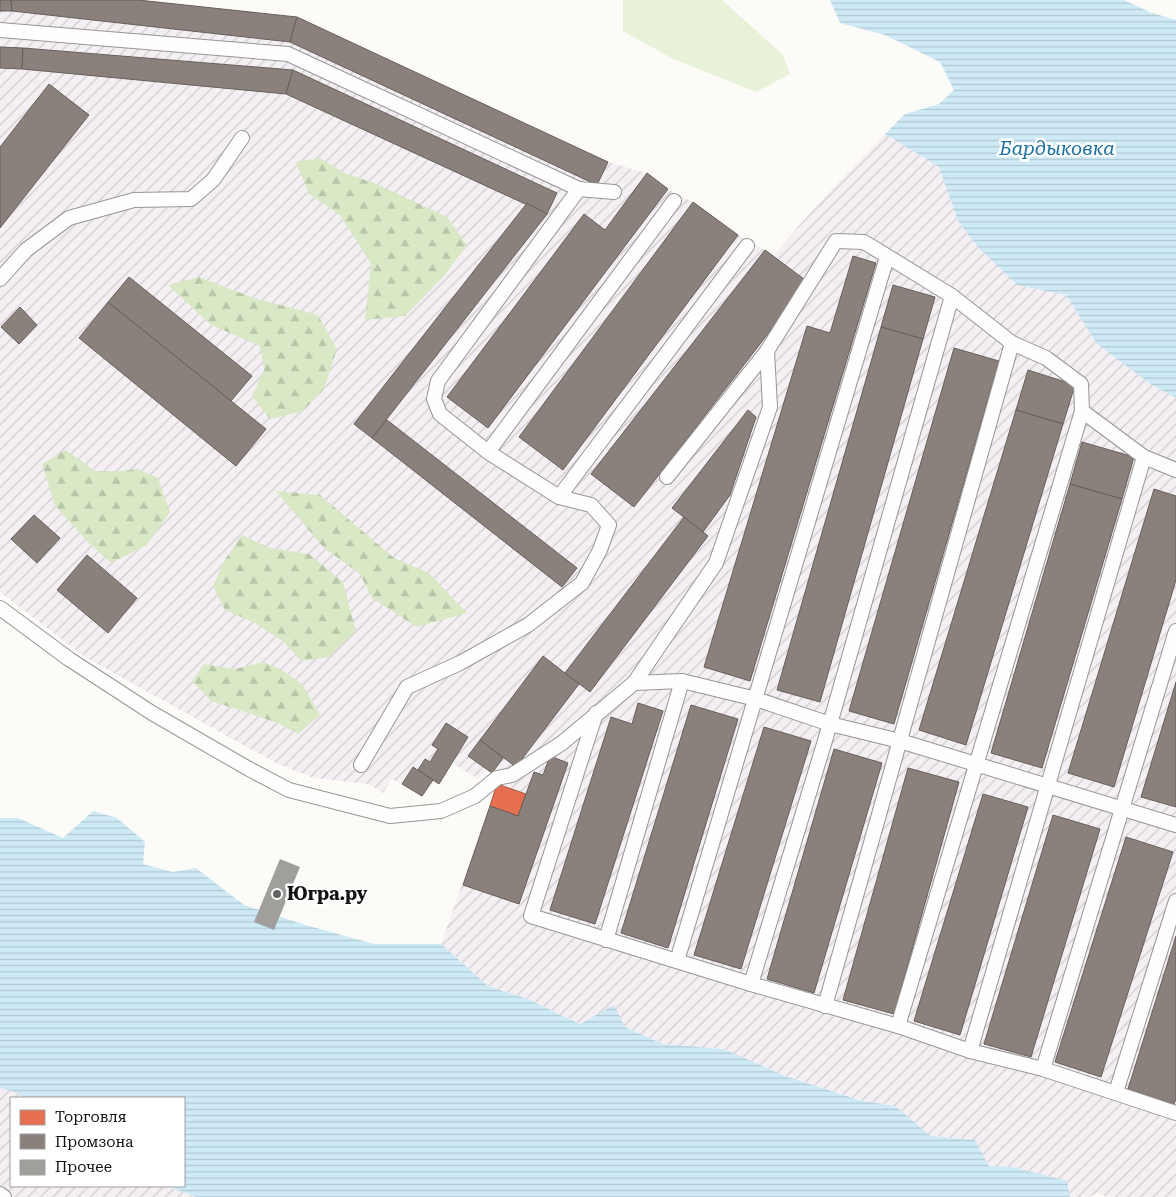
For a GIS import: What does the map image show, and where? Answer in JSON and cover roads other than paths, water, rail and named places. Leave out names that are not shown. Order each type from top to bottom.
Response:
[{"type":"lane","points":[[0,30],[288,54],[579,189],[614,192]]},
{"type":"lane","points":[[0,279],[26,250],[69,218],[134,200],[192,199],[213,180],[242,138]]},
{"type":"lane","points":[[361,765],[407,687],[460,663],[528,625],[582,583],[600,550],[609,524],[591,505],[559,497],[488,452],[440,414],[434,399],[438,381],[579,189]]},
{"type":"lane","points":[[488,452],[674,202]]},
{"type":"lane","points":[[667,477],[767,351],[836,242],[864,242],[952,296],[1012,343],[1046,358],[1081,384],[1082,412],[898,1026]]},
{"type":"lane","points":[[559,497],[747,246]]},
{"type":"lane","points":[[677,961],[888,257]]},
{"type":"lane","points":[[752,984],[830,724],[952,296]]},
{"type":"lane","points":[[825,1006],[1012,343]]},
{"type":"lane","points":[[0,608],[69,659],[152,713],[250,770],[289,790],[390,816],[441,811],[475,796],[497,778],[512,776],[562,743],[634,683],[716,563],[770,407],[767,351]]},
{"type":"lane","points":[[1082,412],[1144,457],[1176,470]]},
{"type":"lane","points":[[970,1051],[1144,457]]},
{"type":"lane","points":[[1043,1069],[1176,632]]},
{"type":"lane","points":[[634,683],[682,681],[756,698],[830,724],[900,741],[1176,825]]},
{"type":"lane","points":[[606,940],[682,681]]},
{"type":"lane","points":[[597,712],[531,916],[825,1006],[898,1026],[970,1051],[1043,1069],[1176,1113]]},
{"type":"lane","points":[[1116,1092],[1176,901]]},
{"type":"lane","points":[[0,1194],[4,1197]]},
{"type":"water","name":"Бардыковка","points":[[830,0],[1124,0],[1152,13],[1176,20],[1176,398],[1152,385],[1097,344],[1066,295],[1017,285],[976,245],[958,221],[939,167],[885,134],[905,114],[939,104],[954,90],[940,62],[885,35],[840,23]]},
{"type":"water","points":[[93,811],[117,818],[145,842],[143,864],[173,872],[196,868],[244,905],[374,944],[441,944],[488,986],[528,999],[580,1024],[614,1005],[625,1027],[663,1044],[724,1049],[785,1076],[859,1100],[895,1106],[931,1136],[975,1140],[989,1166],[1013,1167],[1067,1181],[1070,1197],[196,1197],[170,1187],[185,1187],[185,1097],[22,1097],[15,1092],[0,1088],[0,818],[18,818],[63,838]]},
{"type":"place","name":"Югра.ру","points":[[277,894]]}]
